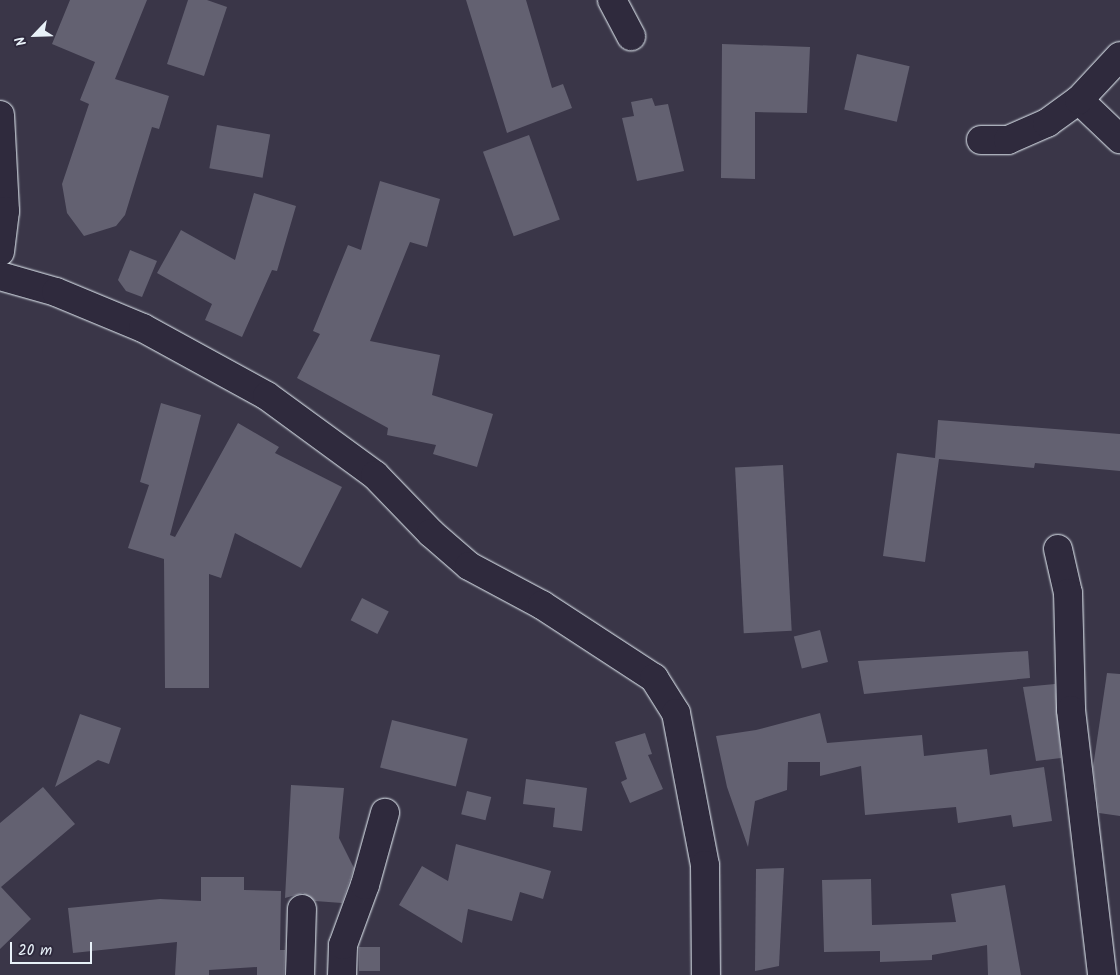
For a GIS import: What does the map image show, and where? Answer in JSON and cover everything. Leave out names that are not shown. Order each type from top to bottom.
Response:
[{"type":"street","points":[[612,0],[631,36]]},
{"type":"street","points":[[981,140],[1008,140],[1047,123],[1080,100],[1120,56]]},
{"type":"street","points":[[1080,100],[1120,139]]},
{"type":"street","points":[[0,115],[5,211],[0,252]]},
{"type":"street","points":[[0,276],[56,292],[144,328],[267,396],[375,475],[431,533],[469,566],[542,605],[654,678],[676,713],[704,865],[706,975]]},
{"type":"street","points":[[1058,549],[1068,593],[1071,710],[1102,975]]},
{"type":"street","points":[[342,975],[343,945],[365,885],[385,813]]},
{"type":"street","points":[[300,975],[302,909]]},
{"type":"building","points":[[70,0],[147,0],[115,79],[169,96],[159,129],[152,127],[125,215],[116,226],[84,236],[67,213],[62,184],[89,104],[80,100],[95,62],[52,44]]},
{"type":"building","points":[[188,0],[207,0],[227,7],[204,76],[167,64]]},
{"type":"building","points":[[466,0],[526,0],[552,88],[563,84],[572,108],[507,133]]},
{"type":"building","points":[[722,44],[810,47],[807,113],[755,112],[755,179],[721,178]]},
{"type":"building","points":[[857,54],[910,66],[897,122],[844,110]]},
{"type":"building","points":[[652,98],[655,106],[668,104],[684,171],[637,181],[622,118],[634,116],[631,102]]},
{"type":"building","points":[[217,125],[270,134],[263,178],[209,168]]},
{"type":"building","points":[[529,135],[560,220],[514,236],[483,152]]},
{"type":"building","points":[[380,181],[440,199],[427,247],[410,242],[370,341],[440,355],[432,395],[493,414],[477,467],[433,454],[436,445],[387,435],[388,428],[297,378],[320,334],[313,331],[348,245],[361,250]]},
{"type":"building","points":[[254,193],[296,206],[277,271],[272,270],[242,337],[205,320],[212,304],[157,273],[181,230],[235,260]]},
{"type":"building","points":[[130,250],[157,261],[142,297],[126,291],[118,280]]},
{"type":"building","points":[[161,403],[201,415],[170,535],[175,537],[238,423],[279,447],[275,453],[342,487],[301,568],[235,533],[221,578],[209,574],[209,688],[165,688],[164,559],[128,548],[149,485],[140,482]]},
{"type":"building","points":[[938,420],[1120,434],[1120,471],[1035,463],[1034,468],[939,459],[925,562],[883,556],[897,453],[935,458]]},
{"type":"building","points":[[783,465],[792,631],[744,633],[735,468]]},
{"type":"building","points":[[362,598],[389,612],[377,634],[351,620]]},
{"type":"building","points":[[820,630],[828,662],[802,669],[794,637]]},
{"type":"building","points":[[1028,651],[1030,678],[864,694],[858,661]]},
{"type":"building","points":[[1107,673],[1120,674],[1120,816],[1099,813],[1093,767]]},
{"type":"building","points":[[1055,684],[1061,758],[1036,761],[1023,687]]},
{"type":"building","points":[[820,713],[827,743],[922,735],[924,756],[987,749],[990,775],[1044,767],[1052,821],[1013,827],[1011,815],[958,823],[956,807],[865,815],[861,766],[820,776],[820,762],[788,762],[787,790],[755,801],[748,847],[727,787],[716,736],[756,730]]},
{"type":"building","points":[[80,714],[121,728],[109,764],[98,760],[55,787]]},
{"type":"building","points":[[392,720],[468,739],[456,786],[380,768]]},
{"type":"building","points":[[645,733],[652,754],[648,755],[663,789],[630,803],[621,782],[627,779],[615,742]]},
{"type":"building","points":[[526,779],[587,788],[582,831],[553,827],[555,808],[523,804]]},
{"type":"building","points":[[291,785],[344,788],[339,838],[354,868],[342,903],[315,901],[303,893],[285,898]]},
{"type":"building","points":[[43,787],[75,824],[1,887],[31,919],[0,949],[0,823]]},
{"type":"building","points":[[467,791],[491,797],[485,820],[461,814]]},
{"type":"building","points":[[456,844],[551,871],[543,899],[520,892],[512,921],[468,909],[462,943],[399,905],[422,866],[448,881]]},
{"type":"building","points":[[784,868],[779,966],[755,971],[756,869]]},
{"type":"building","points":[[201,877],[244,877],[244,890],[281,891],[280,950],[285,950],[284,975],[257,975],[257,967],[209,970],[209,975],[175,975],[177,942],[73,953],[68,908],[160,899],[201,901]]},
{"type":"building","points":[[871,879],[872,925],[956,922],[951,894],[1005,885],[1021,975],[988,975],[987,945],[932,955],[932,960],[880,962],[880,951],[824,952],[822,880]]},
{"type":"building","points":[[359,947],[380,947],[380,971],[359,971]]}]
